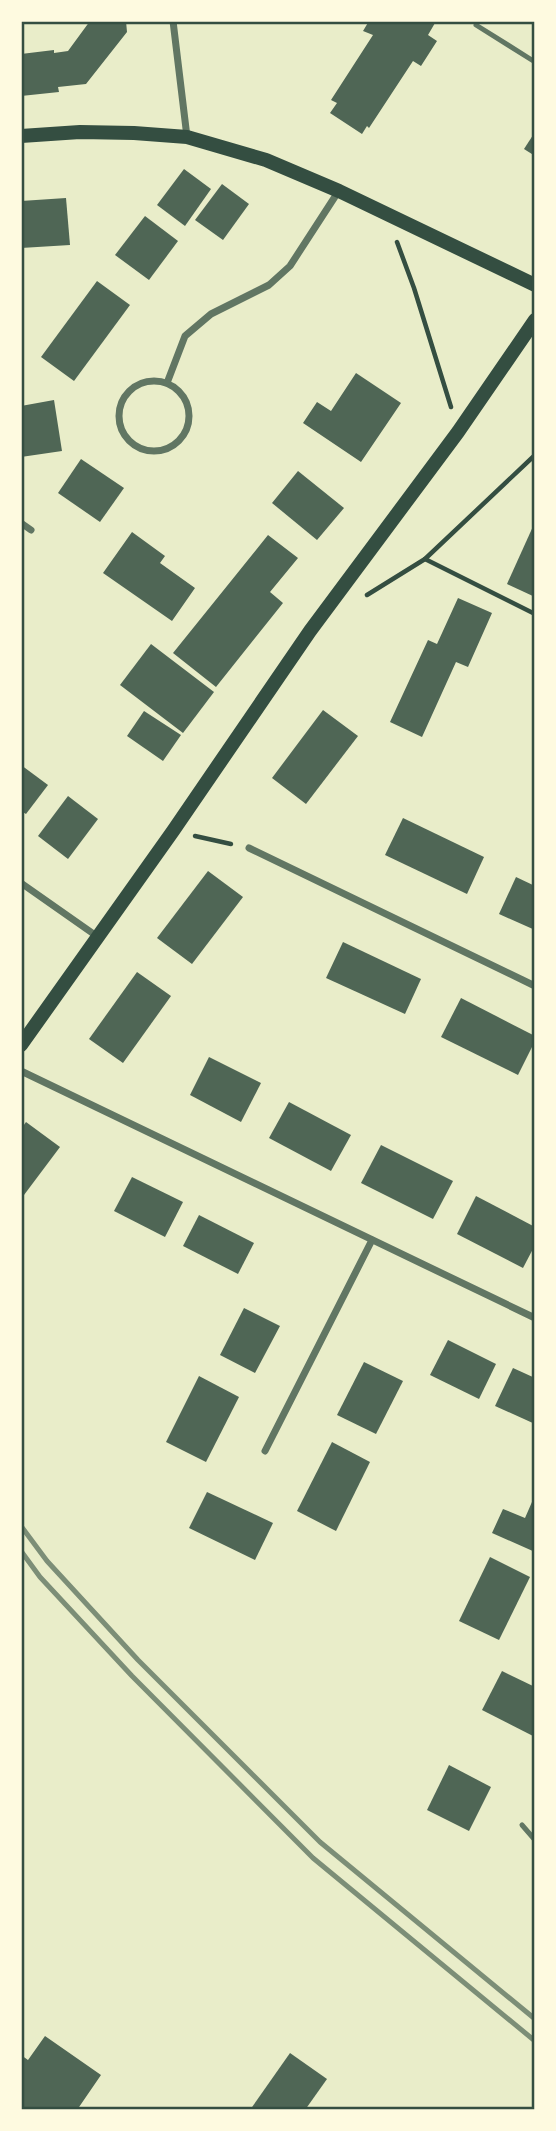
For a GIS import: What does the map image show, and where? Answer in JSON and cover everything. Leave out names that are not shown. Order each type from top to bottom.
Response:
[{"type":"main road","points":[[21,136],[80,132],[187,137],[266,160],[339,191],[535,285]]},
{"type":"main road","points":[[21,1045],[173,831],[310,631],[458,432],[535,320]]},
{"type":"street","points":[[173,21],[187,137]]},
{"type":"street","points":[[167,383],[185,336],[211,314],[269,285],[290,266],[339,191]]},
{"type":"street","points":[[156,380],[167,383],[178,389],[185,399],[189,422],[177,443],[166,449],[143,450],[132,444],[119,426],[120,404],[134,386],[156,380]]},
{"type":"street","points":[[21,523],[31,530]]},
{"type":"street","points":[[249,848],[535,986]]},
{"type":"street","points":[[21,883],[98,937]]},
{"type":"street","points":[[21,1071],[535,1318]]},
{"type":"street","points":[[265,1451],[372,1240]]},
{"type":"lane","points":[[476,25],[535,62]]},
{"type":"lane","points":[[522,1825],[535,1840]]},
{"type":"path","points":[[387,215],[414,288],[458,432]]},
{"type":"path","points":[[356,602],[425,559],[535,455]]},
{"type":"path","points":[[425,559],[535,614]]},
{"type":"path","points":[[173,831],[249,848]]},
{"type":"building","points":[[90,21],[126,21],[127,32],[86,84],[58,87],[59,92],[21,96],[21,54],[68,51]]},
{"type":"building","points":[[369,21],[431,21],[435,23],[428,35],[437,41],[421,66],[413,61],[369,128],[367,126],[362,134],[330,113],[337,103],[331,100],[373,35],[363,31]]},
{"type":"building","points":[[535,132],[535,156],[524,149]]},
{"type":"building","points":[[184,169],[211,189],[185,226],[157,205]]},
{"type":"building","points":[[222,184],[249,204],[223,240],[195,220]]},
{"type":"building","points":[[66,198],[70,245],[21,248],[21,201]]},
{"type":"building","points":[[145,216],[178,241],[149,280],[115,255]]},
{"type":"building","points":[[97,281],[130,305],[74,381],[41,357]]},
{"type":"building","points":[[356,373],[401,403],[361,462],[303,423],[317,402],[331,411]]},
{"type":"building","points":[[54,400],[62,451],[21,457],[21,406]]},
{"type":"building","points":[[81,459],[124,488],[100,522],[58,493]]},
{"type":"building","points":[[298,471],[344,508],[317,540],[272,503]]},
{"type":"building","points":[[535,522],[535,597],[507,584]]},
{"type":"building","points":[[132,532],[165,556],[160,563],[195,588],[172,621],[103,573]]},
{"type":"building","points":[[268,535],[298,558],[270,592],[283,603],[216,687],[173,653]]},
{"type":"building","points":[[458,598],[492,613],[468,667],[456,662],[422,737],[390,722],[428,640],[437,644]]},
{"type":"building","points":[[151,644],[214,692],[183,733],[120,685]]},
{"type":"building","points":[[323,710],[358,736],[306,804],[272,778]]},
{"type":"building","points":[[144,711],[181,735],[163,761],[127,736]]},
{"type":"building","points":[[21,765],[48,785],[26,814],[21,811]]},
{"type":"building","points":[[68,796],[98,819],[68,859],[38,836]]},
{"type":"building","points":[[403,818],[484,857],[467,894],[385,855]]},
{"type":"building","points":[[208,871],[243,897],[192,964],[157,938]]},
{"type":"building","points":[[516,877],[535,886],[535,930],[499,914]]},
{"type":"building","points":[[343,942],[421,979],[405,1014],[326,978]]},
{"type":"building","points":[[137,972],[171,996],[123,1063],[89,1039]]},
{"type":"building","points":[[461,998],[535,1036],[518,1075],[441,1037]]},
{"type":"building","points":[[209,1057],[261,1083],[241,1122],[190,1095]]},
{"type":"building","points":[[289,1102],[351,1135],[331,1171],[269,1138]]},
{"type":"building","points":[[26,1122],[60,1147],[21,1199],[21,1129]]},
{"type":"building","points":[[381,1145],[453,1181],[433,1219],[361,1183]]},
{"type":"building","points":[[132,1177],[183,1202],[165,1237],[114,1211]]},
{"type":"building","points":[[476,1196],[535,1227],[535,1245],[523,1268],[457,1234]]},
{"type":"building","points":[[199,1215],[254,1243],[238,1274],[183,1246]]},
{"type":"building","points":[[244,1308],[280,1326],[255,1373],[220,1355]]},
{"type":"building","points":[[448,1340],[496,1364],[479,1399],[430,1375]]},
{"type":"building","points":[[364,1362],[403,1381],[376,1434],[337,1415]]},
{"type":"building","points":[[513,1368],[535,1378],[535,1424],[495,1406]]},
{"type":"building","points":[[199,1376],[239,1397],[206,1462],[166,1442]]},
{"type":"building","points":[[332,1442],[370,1462],[336,1531],[297,1511]]},
{"type":"building","points":[[207,1492],[273,1523],[255,1560],[189,1528]]},
{"type":"building","points":[[535,1495],[535,1552],[492,1533],[503,1509],[525,1518]]},
{"type":"building","points":[[490,1557],[530,1577],[499,1640],[459,1621]]},
{"type":"building","points":[[502,1671],[535,1687],[535,1737],[482,1710]]},
{"type":"building","points":[[449,1765],[491,1787],[469,1831],[427,1810]]},
{"type":"building","points":[[45,2036],[101,2075],[77,2110],[21,2110],[21,2055],[28,2060]]},
{"type":"building","points":[[290,2053],[327,2079],[305,2110],[250,2110]]},
{"type":"railway","points":[[21,1526],[47,1561],[138,1660],[320,1842],[535,2019]]},
{"type":"railway","points":[[21,1551],[40,1577],[132,1676],[313,1858],[535,2041]]}]
